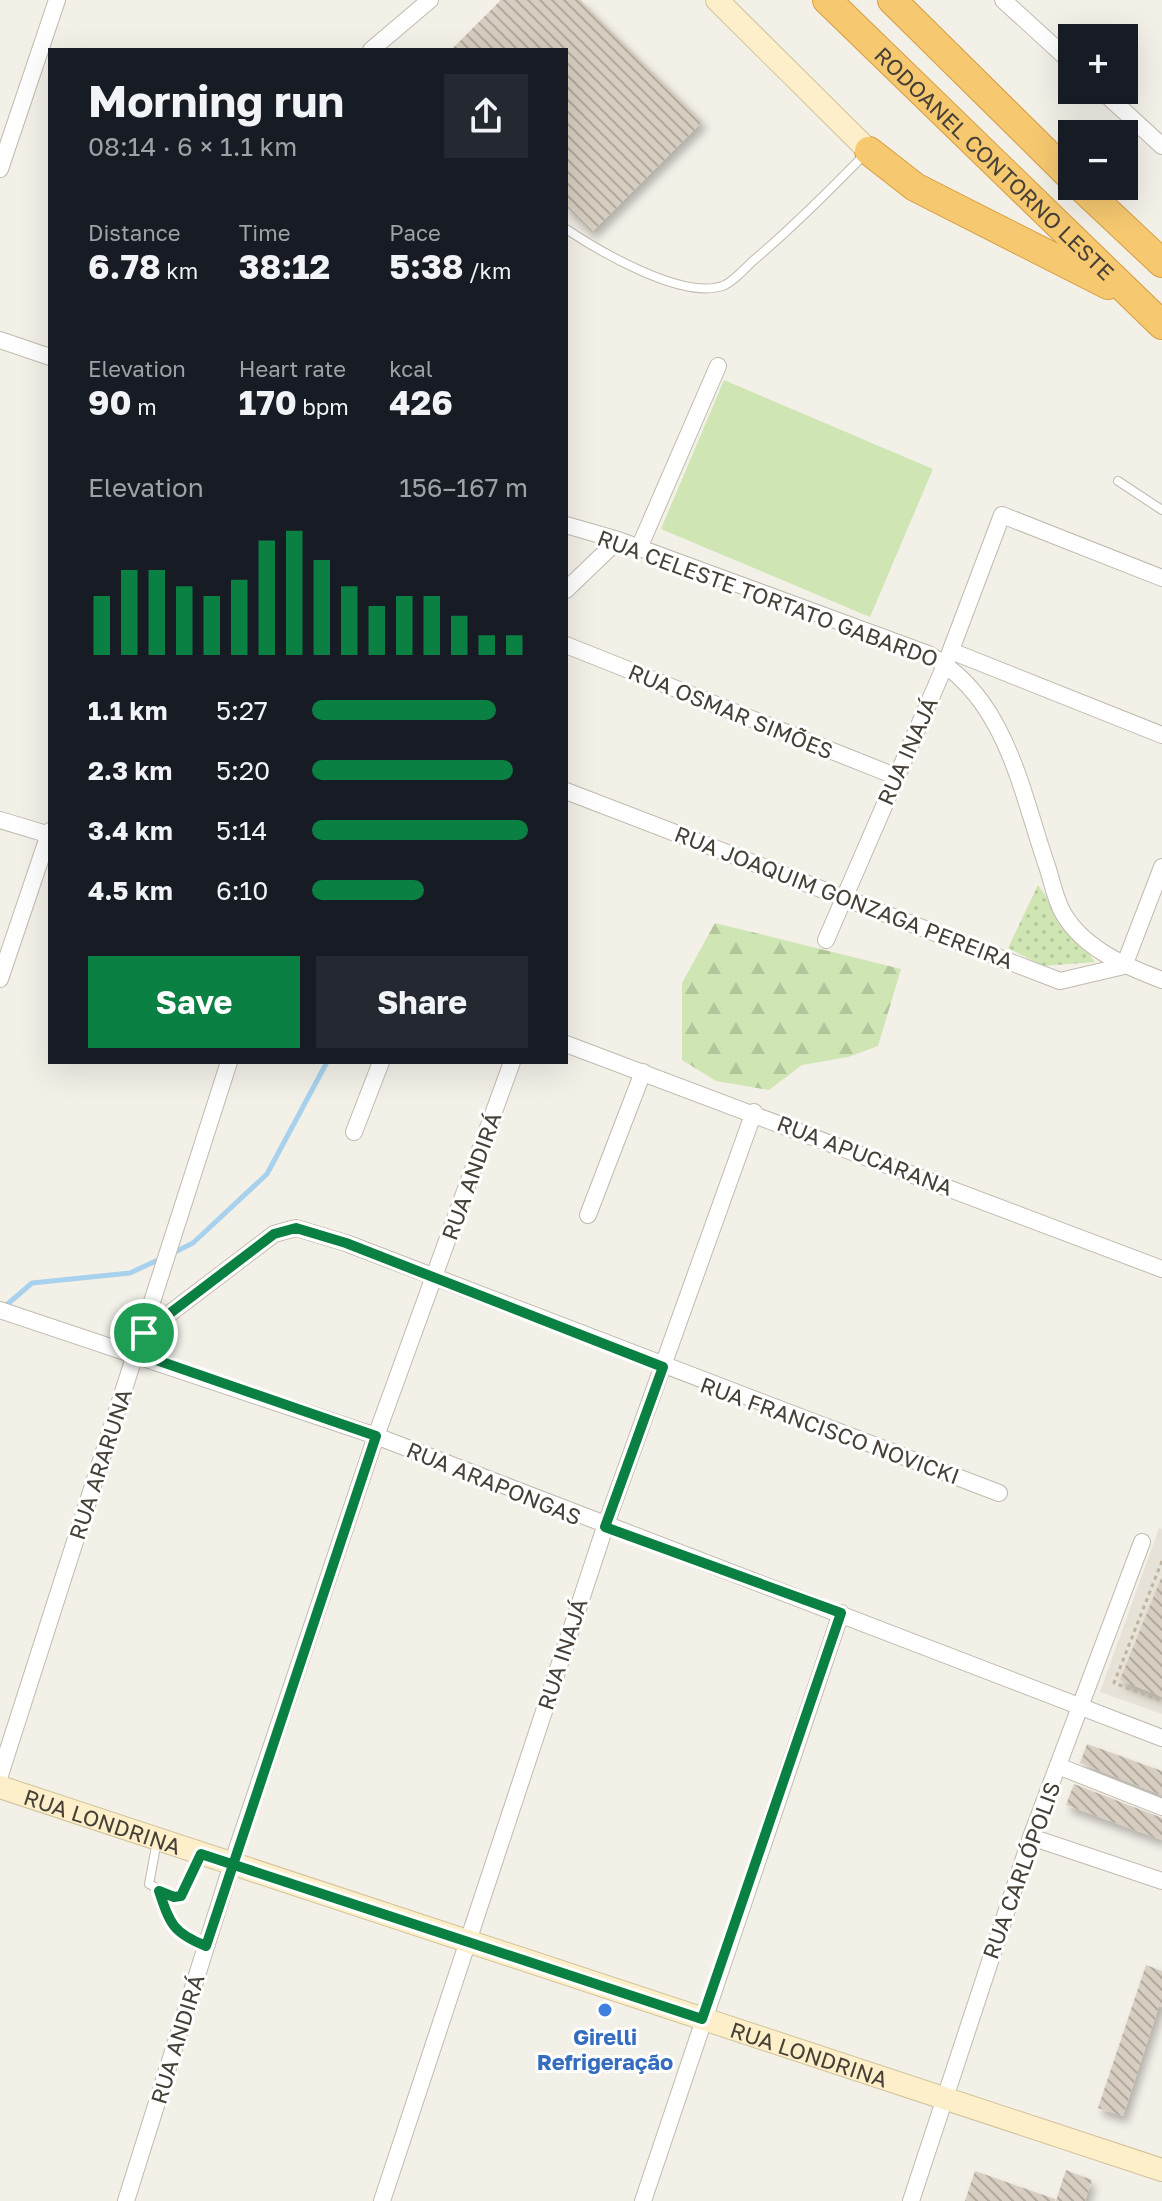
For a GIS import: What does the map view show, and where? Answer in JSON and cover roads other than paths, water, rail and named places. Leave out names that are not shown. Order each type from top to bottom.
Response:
[{"type":"highway","name":"RODOANEL CONTORNO LESTE","points":[[827,0],[1162,325]]},
{"type":"highway","name":"RODOANEL CONTORNO LESTE","points":[[892,0],[1058,164]]},
{"type":"highway","points":[[869,151],[915,187],[1133,298]]},
{"type":"highway","name":"RODOANEL CONTORNO LESTE","points":[[1095,200],[1162,263]]},
{"type":"street","points":[[0,169],[57,0]]},
{"type":"street","points":[[373,48],[430,0]]},
{"type":"street","points":[[717,0],[869,151]]},
{"type":"street","points":[[1003,0],[1058,50]]},
{"type":"street","points":[[1116,104],[1162,146]]},
{"type":"street","points":[[0,340],[48,356]]},
{"type":"street","points":[[639,548],[718,366]]},
{"type":"street","name":"RUA INAJÁ","points":[[826,940],[948,657],[1002,515],[1162,578]]},
{"type":"street","name":"RUA CELESTE TORTATO GABARDO","points":[[568,526],[618,540],[928,654],[948,657],[999,724],[1063,913],[1091,944],[1124,966],[1162,980]]},
{"type":"street","points":[[568,588],[618,540]]},
{"type":"street","name":"RUA OSMAR SIMÕES","points":[[568,646],[895,776]]},
{"type":"street","points":[[948,657],[1162,735]]},
{"type":"street","name":"RUA JOAQUIM GONZAGA PEREIRA","points":[[568,792],[1060,981],[1124,966]]},
{"type":"street","points":[[0,820],[48,833]]},
{"type":"street","points":[[0,979],[48,840]]},
{"type":"street","points":[[1124,966],[1162,867]]},
{"type":"street","name":"RUA APUCARANA","points":[[568,1045],[754,1112],[1162,1269]]},
{"type":"street","name":"RUA ARARUNA","points":[[0,1775],[228,1064]]},
{"type":"street","points":[[354,1132],[380,1064]]},
{"type":"street","name":"RUA ANDIRÁ","points":[[126,2201],[232,1864],[376,1436],[511,1064]]},
{"type":"street","points":[[588,1215],[643,1072]]},
{"type":"street","name":"RUA INAJÁ","points":[[382,2201],[605,1527],[754,1112]]},
{"type":"street","name":"RUA FRANCISCO NOVICKI","points":[[144,1333],[274,1234],[296,1228],[999,1493]]},
{"type":"street","name":"RUA ARAPONGAS","points":[[8,1312],[376,1436],[605,1527],[841,1613],[1162,1738]]},
{"type":"street","name":"RUA CARLÓPOLIS","points":[[911,2201],[1031,1837],[1142,1542]]},
{"type":"street","points":[[643,2201],[841,1613]]},
{"type":"street","points":[[1058,1766],[1162,1807]]},
{"type":"street","name":"RUA LONDRINA","points":[[0,1787],[1162,2170]]},
{"type":"street","points":[[1031,1837],[1162,1881]]},
{"type":"lane","points":[[568,230],[595,248],[652,275],[695,287],[725,285],[803,218],[869,151]]},
{"type":"lane","points":[[1118,481],[1162,510]]},
{"type":"lane","points":[[157,1839],[149,1878],[152,1888],[174,1897],[181,1896],[201,1854]]},
{"type":"lane","points":[[159,1891],[172,1924],[181,1936],[206,1946]]},
{"type":"waterway","points":[[173,1253],[193,1243],[267,1174],[326,1064]]},
{"type":"waterway","points":[[3,1308],[32,1283],[130,1273],[160,1259]]},
{"type":"place","name":"Girelli Refrigeração","points":[[605,2010]]}]
